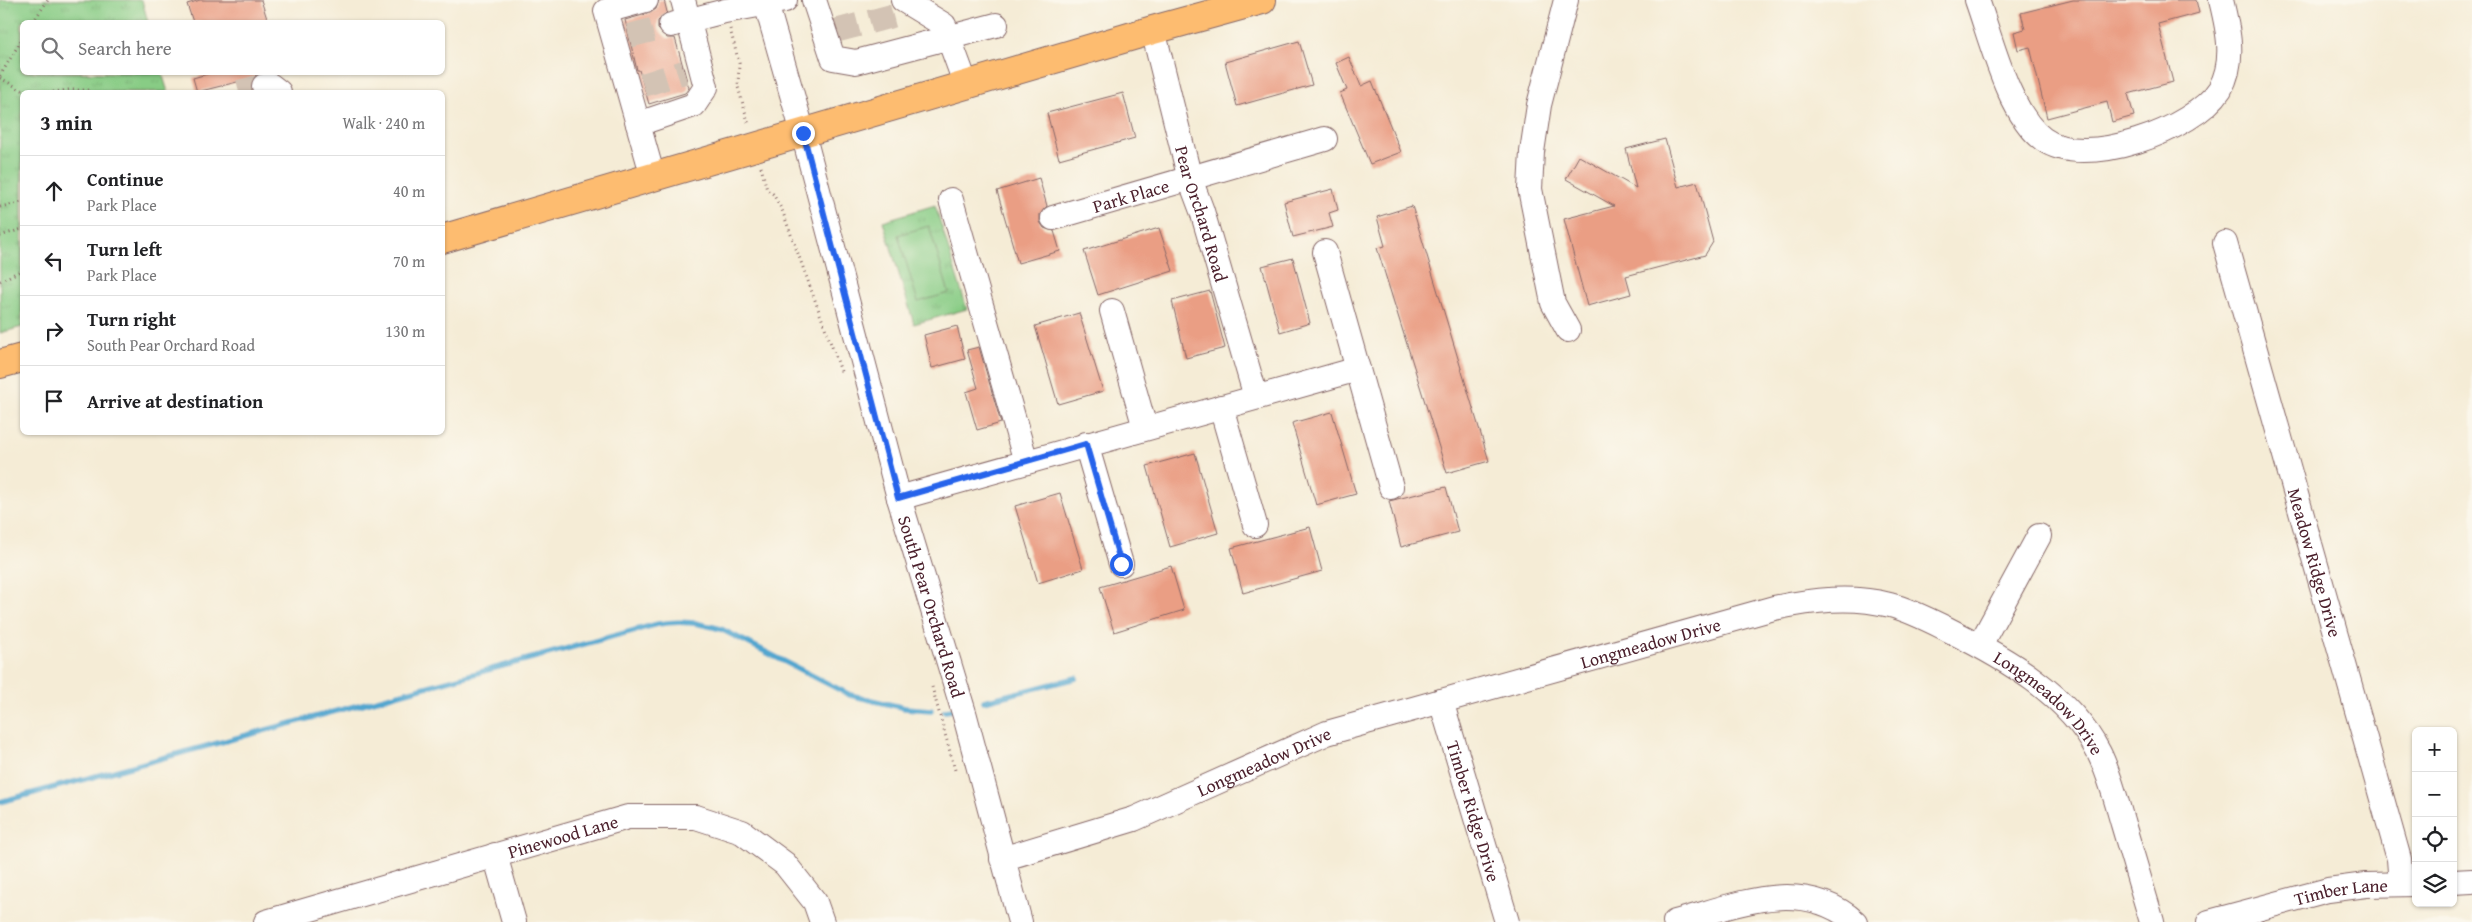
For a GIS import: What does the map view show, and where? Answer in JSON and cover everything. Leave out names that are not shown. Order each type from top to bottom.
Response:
[{"type":"main road","points":[[445,238],[1258,0]]},
{"type":"main road","points":[[0,364],[20,359]]},
{"type":"street","points":[[646,0],[606,11],[622,38],[636,87],[638,124],[653,177]]},
{"type":"street","points":[[814,0],[830,33],[833,58],[856,62],[996,25]]},
{"type":"street","points":[[1566,0],[1539,105],[1532,152],[1530,189],[1553,303],[1568,330]]},
{"type":"street","points":[[1976,0],[2012,97],[2026,124],[2044,140],[2068,149],[2100,148],[2140,141],[2184,122],[2206,106],[2220,88],[2226,74],[2230,55],[2227,26],[2221,0]]},
{"type":"street","points":[[638,124],[694,105],[706,87],[693,70],[681,15],[725,11],[772,2]]},
{"type":"street","name":"South Pear Orchard Road","points":[[772,2],[803,133],[898,498],[965,716],[1020,922]]},
{"type":"street","points":[[908,7],[944,25],[966,85]]},
{"type":"street","name":"Pear Orchard Road","points":[[1153,30],[1190,179],[1202,211],[1256,397]]},
{"type":"street","name":"Park Place","points":[[1052,218],[1325,139]]},
{"type":"street","points":[[951,200],[1026,462]]},
{"type":"street","name":"Meadow Ridge Drive","points":[[2225,243],[2396,850],[2408,884]]},
{"type":"street","points":[[1325,252],[1392,487]]},
{"type":"street","points":[[1112,311],[1145,428]]},
{"type":"street","points":[[898,498],[1358,369]]},
{"type":"street","points":[[1221,407],[1255,525]]},
{"type":"street","points":[[1086,444],[1121,564]]},
{"type":"street","points":[[1980,646],[2039,536]]},
{"type":"street","name":"Longmeadow Drive","points":[[1002,859],[1134,820],[1327,733],[1774,608],[1816,600],[1853,600],[1891,605],[1930,620],[1980,646],[2022,672],[2057,700],[2081,724],[2098,752],[2110,779],[2152,922]]},
{"type":"street","name":"Timber Ridge Drive","points":[[1440,701],[1494,886],[1507,922]]},
{"type":"street","name":"Pinewood Lane","points":[[266,922],[628,817],[696,817],[742,832],[785,864],[815,902],[822,922]]},
{"type":"street","points":[[495,855],[514,922]]},
{"type":"street","points":[[2457,882],[2472,880]]},
{"type":"street","name":"Timber Lane","points":[[2209,922],[2328,890],[2366,884],[2408,884]]},
{"type":"street","points":[[1675,922],[1757,898],[1785,896],[1811,899],[1830,907],[1855,922]]},
{"type":"path","points":[[34,20],[48,0]]},
{"type":"path","points":[[725,11],[740,63],[738,87],[767,190],[773,194],[782,210],[842,375]]},
{"type":"path","points":[[20,42],[0,77],[23,90]]},
{"type":"path","points":[[68,90],[89,90]]},
{"type":"path","points":[[0,207],[20,202]]},
{"type":"path","points":[[0,236],[20,230]]},
{"type":"path","points":[[0,282],[20,271]]},
{"type":"path","points":[[930,681],[956,775]]},
{"type":"green space","points":[[0,0],[142,0],[147,20],[20,20],[20,75],[163,75],[167,90],[20,90],[20,328],[0,333]]},
{"type":"green space","points":[[935,205],[967,309],[914,324],[883,221]]},
{"type":"green space","points":[[929,226],[949,293],[918,302],[898,235]]},
{"type":"building","points":[[200,0],[261,0],[267,20],[192,20],[187,4]]},
{"type":"building","points":[[659,0],[664,0],[667,12],[658,21],[658,29],[667,38],[675,38],[689,88],[685,93],[649,104],[639,70],[637,70],[625,20],[650,13],[656,9]]},
{"type":"building","points":[[2073,0],[2196,0],[2199,13],[2158,24],[2173,82],[2128,94],[2134,116],[2112,122],[2107,102],[2047,118],[2030,47],[2018,50],[2014,32],[2025,29],[2021,13]]},
{"type":"building","points":[[1299,41],[1312,85],[1237,106],[1225,62]]},
{"type":"building","points":[[1349,57],[1361,86],[1372,81],[1401,152],[1370,164],[1340,93],[1347,90],[1336,63]]},
{"type":"building","points":[[204,75],[256,75],[253,78],[205,90],[196,90],[193,78]]},
{"type":"building","points":[[1123,93],[1135,138],[1059,159],[1047,113]]},
{"type":"building","points":[[1665,139],[1678,187],[1697,182],[1713,242],[1705,255],[1626,276],[1631,294],[1587,306],[1564,219],[1614,206],[1566,179],[1579,156],[1636,188],[1626,149]]},
{"type":"building","points":[[1039,178],[1047,206],[1040,214],[1040,222],[1044,228],[1054,231],[1060,251],[1018,263],[997,191]]},
{"type":"building","points":[[1333,189],[1338,210],[1329,213],[1333,227],[1293,237],[1284,202]]},
{"type":"building","points":[[1412,206],[1489,461],[1447,473],[1377,248],[1385,246],[1377,217]]},
{"type":"building","points":[[1159,228],[1173,271],[1098,295],[1084,251]]},
{"type":"building","points":[[1293,258],[1310,323],[1280,332],[1262,266]]},
{"type":"building","points":[[1210,291],[1225,348],[1186,358],[1172,301]]},
{"type":"building","points":[[1079,313],[1103,391],[1058,404],[1035,326]]},
{"type":"building","points":[[957,326],[965,359],[932,368],[924,335]]},
{"type":"building","points":[[979,347],[1001,423],[977,430],[966,392],[978,388],[967,350]]},
{"type":"building","points":[[1332,412],[1356,494],[1316,505],[1292,423]]},
{"type":"building","points":[[1195,453],[1218,533],[1170,547],[1147,466]]},
{"type":"building","points":[[1446,487],[1458,532],[1401,547],[1389,501]]},
{"type":"building","points":[[1060,493],[1083,569],[1038,583],[1015,506]]},
{"type":"building","points":[[1310,527],[1322,571],[1243,593],[1231,548]]},
{"type":"building","points":[[1171,566],[1184,610],[1114,632],[1100,587]]},
{"type":"waterway","points":[[0,802],[658,624],[675,622],[705,625],[721,629],[850,695],[905,708],[931,710]]},
{"type":"waterway","points":[[984,701],[1076,678]]},
{"type":"waterway","points":[[945,711],[952,710]]},
{"type":"tunnel","points":[[835,31],[903,13]]},
{"type":"tunnel","points":[[629,36],[671,25]]},
{"type":"tunnel","points":[[643,85],[684,72]]},
{"type":"tunnel","points":[[247,90],[264,86]]},
{"type":"route","points":[[803,133],[898,498],[1086,444],[1121,564]]}]
